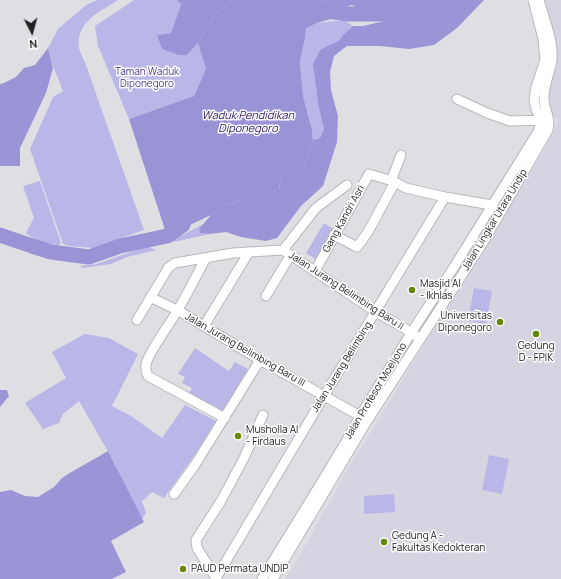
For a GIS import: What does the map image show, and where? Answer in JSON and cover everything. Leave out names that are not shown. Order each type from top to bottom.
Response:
[{"type":"street","points":[[533,0],[548,62]]},
{"type":"street","points":[[458,99],[487,113],[510,121],[545,120],[544,98],[551,46],[539,0]]},
{"type":"street","name":"Jalan Lingkar Utara Undip","points":[[492,205],[545,120]]},
{"type":"street","name":"Jalan Lingkar Utara Undip","points":[[364,419],[421,339],[484,241],[548,130],[545,120]]},
{"type":"street","points":[[334,235],[357,247],[368,232],[393,182],[401,155]]},
{"type":"street","name":"Gang Kandri Asri","points":[[314,271],[369,174],[406,188],[445,197]]},
{"type":"street","points":[[266,296],[286,253],[316,208],[347,185]]},
{"type":"street","points":[[445,197],[492,205]]},
{"type":"street","name":"Jalan Jurang Belimbing","points":[[216,578],[445,197]]},
{"type":"street","name":"Jalan Profesor Moeljono","points":[[262,579],[347,440],[364,419],[411,333],[492,205]]},
{"type":"street","points":[[204,326],[249,252]]},
{"type":"street","name":"Jalan Jurang Belimbing Baru II","points":[[137,320],[169,267],[176,263],[233,253],[286,253],[376,312],[421,339]]},
{"type":"street","points":[[206,258],[178,311],[153,350],[145,366],[148,376],[225,418]]},
{"type":"street","name":"Jalan Jurang Belimbing Baru III","points":[[150,297],[178,311],[364,419]]},
{"type":"street","points":[[174,494],[195,465],[260,360]]},
{"type":"street","points":[[216,578],[197,548],[196,540],[221,501],[244,458],[263,415]]},
{"type":"street","points":[[273,579],[364,419]]},
{"type":"shaded area","points":[[177,0],[231,0],[215,15],[198,43],[187,55],[179,55],[162,49],[157,35],[171,33],[181,4]]},
{"type":"shaded area","points":[[321,0],[435,0],[427,5],[415,8],[389,11],[360,10],[352,5],[338,9]]},
{"type":"shaded area","points":[[453,0],[484,0],[457,28],[434,45],[409,49],[380,46],[347,46],[334,56],[330,72],[331,90],[338,116],[337,142],[323,186],[301,206],[277,238],[266,241],[241,237],[226,232],[210,234],[200,233],[199,229],[211,215],[227,204],[245,199],[261,199],[280,188],[281,178],[286,168],[303,168],[313,140],[320,138],[324,129],[318,103],[313,64],[321,49],[339,41],[353,26],[363,26],[389,20],[424,15],[451,4]]},
{"type":"shaded area","name":"Universitas Diponegoro","points":[[544,0],[561,0],[561,579],[285,579],[297,561],[344,475],[506,213],[547,145],[559,120],[550,113],[546,107],[555,47]]},
{"type":"shaded area","points":[[48,48],[53,68],[46,93],[20,148],[20,166],[0,166],[0,84],[16,77],[24,68],[35,65]]},
{"type":"shaded area","points":[[0,390],[7,390],[9,396],[0,407]]},
{"type":"shaded area","points":[[108,451],[144,522],[111,541],[126,572],[112,579],[0,579],[0,492],[11,490],[25,496],[38,497],[54,487],[68,474]]},
{"type":"green space","points":[[97,0],[118,0],[97,13],[85,24],[79,39],[79,48],[144,230],[93,248],[63,244],[30,149],[53,97],[63,91],[53,66],[48,48],[58,29],[86,5]]},
{"type":"green space","name":"Taman Waduk Diponegoro","points":[[134,0],[177,0],[181,4],[171,33],[157,35],[187,55],[198,43],[206,69],[194,96],[129,119],[98,46],[95,26]]},
{"type":"green space","points":[[344,20],[353,26],[343,35],[340,41],[321,49],[316,88],[324,129],[320,138],[313,140],[312,130],[303,96],[300,62],[306,27],[317,23]]},
{"type":"green space","points":[[40,181],[61,243],[59,245],[37,241],[26,233],[34,218],[23,186]]},
{"type":"green space","points":[[324,223],[335,230],[317,260],[306,253]]},
{"type":"green space","points":[[203,224],[199,229],[200,233],[210,234],[159,244],[158,241],[183,235]]},
{"type":"green space","points":[[147,246],[156,250],[127,257],[111,264],[83,268],[80,266],[97,264]]},
{"type":"green space","points":[[474,288],[492,291],[486,324],[468,321]]},
{"type":"green space","points":[[85,334],[109,338],[138,354],[112,406],[131,416],[162,438],[185,405],[218,422],[164,498],[152,492],[142,501],[146,513],[141,520],[114,462],[79,401],[63,414],[59,423],[43,429],[25,403],[66,378],[52,352]]},
{"type":"green space","points":[[195,348],[229,371],[235,362],[248,369],[225,412],[219,413],[188,394],[192,388],[182,383],[185,377],[178,374]]},
{"type":"green space","points":[[489,455],[509,459],[502,494],[482,490]]},
{"type":"green space","points":[[394,494],[395,512],[364,514],[364,496]]},
{"type":"water","name":"Waduk Pendidikan Diponegoro","points":[[231,0],[321,0],[348,14],[317,23],[306,28],[300,62],[303,96],[312,130],[313,140],[303,168],[286,169],[283,172],[278,194],[261,199],[245,199],[227,204],[211,215],[167,236],[129,119],[194,96],[206,69],[198,43],[215,15]]},
{"type":"waterway","points":[[328,11],[348,14],[422,12],[446,0]]},
{"type":"waterway","points":[[0,235],[51,252],[89,257],[120,246],[167,236],[183,225]]},
{"type":"place","name":"Masjid Al - Ikhlas","points":[[412,290]]},
{"type":"place","name":"Universitas Diponegoro","points":[[500,322]]},
{"type":"place","name":"Gedung D - FPIK","points":[[536,334]]},
{"type":"place","name":"Musholla Al - Firdaus","points":[[238,436]]},
{"type":"place","name":"Gedung A - Fakultas Kedokteran","points":[[384,542]]},
{"type":"place","name":"PAUD Permata UNDIP","points":[[183,569]]}]
